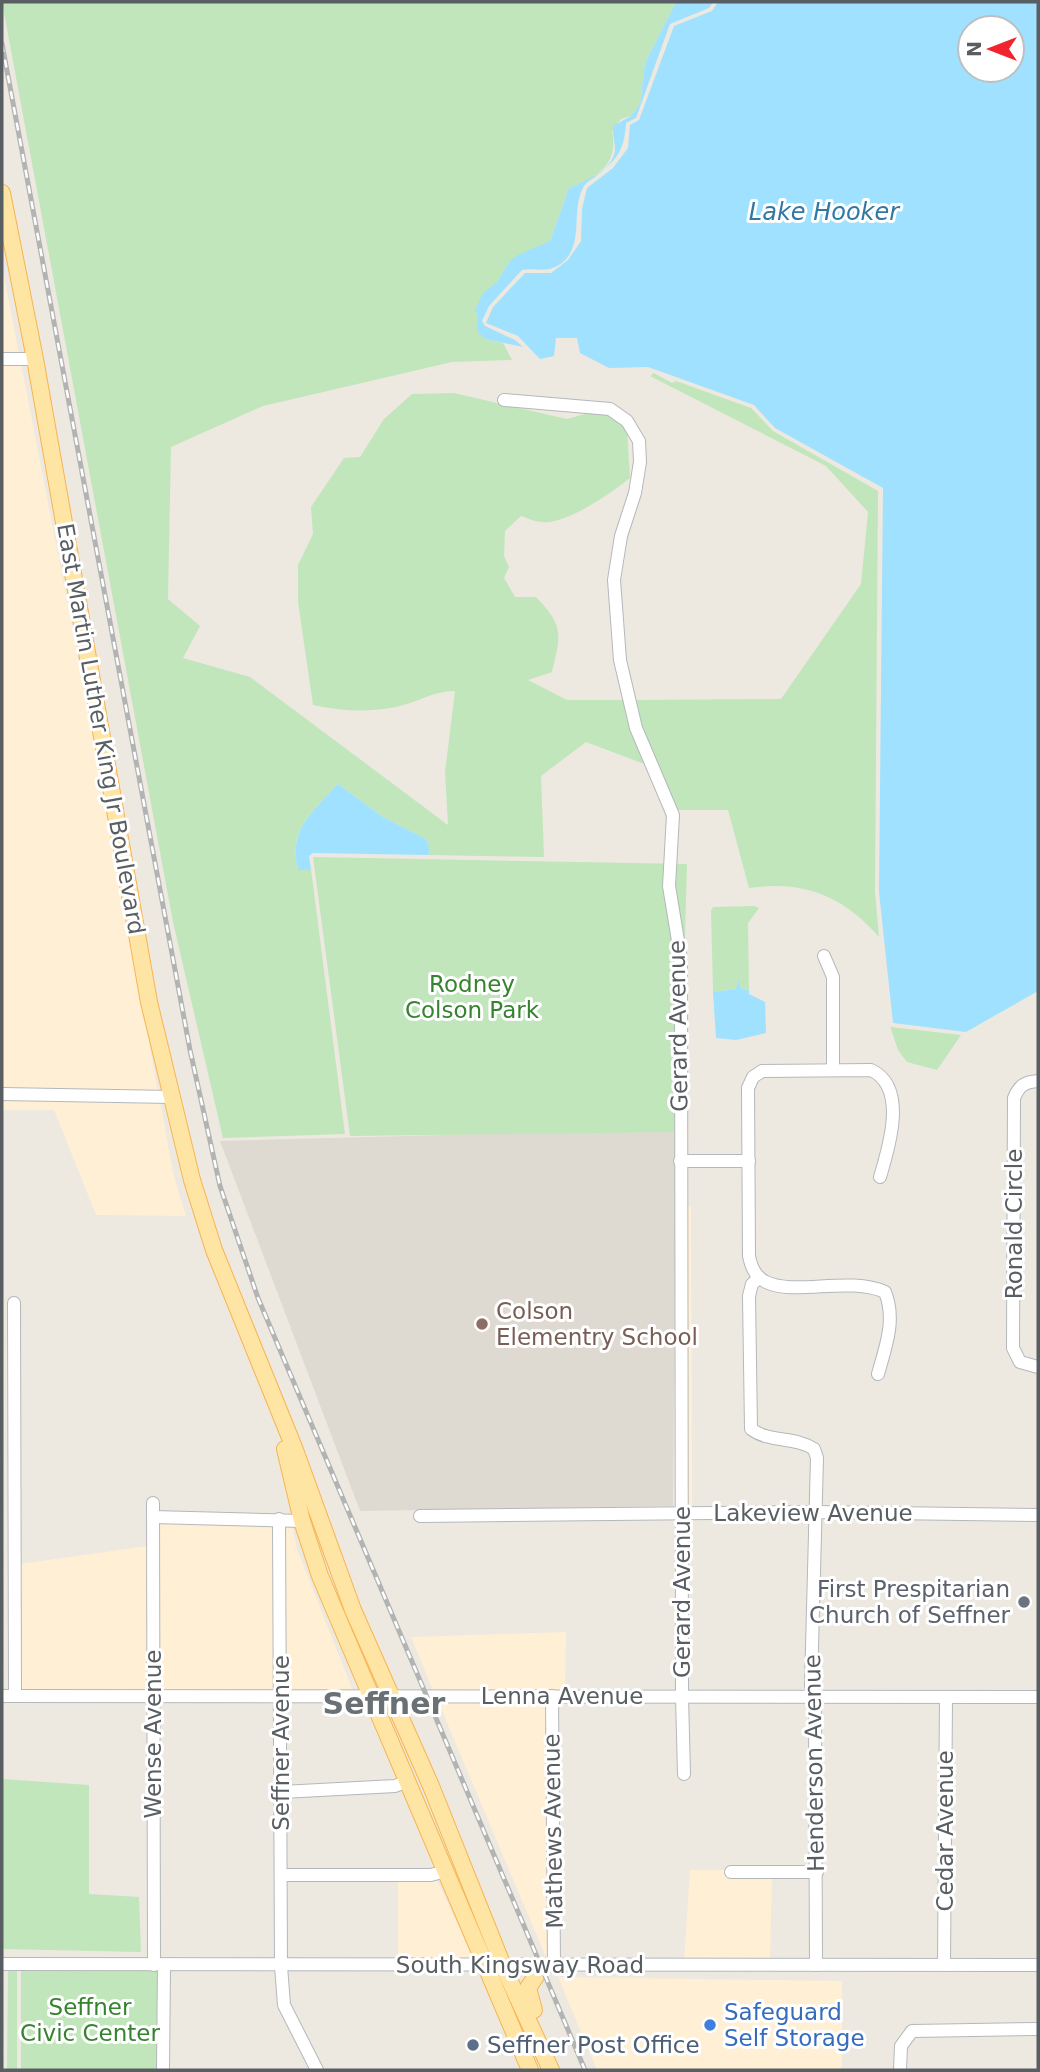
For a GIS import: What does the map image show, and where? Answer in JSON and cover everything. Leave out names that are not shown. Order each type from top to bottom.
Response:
[{"type":"main road","name":"East Martin Luther King Jr Boulevard","points":[[2,193],[35,359],[150,1004],[191,1180],[218,1261],[265,1383]]},
{"type":"main road","points":[[265,1383],[302,1521],[320,1576],[457,1849],[503,1966],[551,2070]]},
{"type":"main road","points":[[265,1383],[295,1450],[353,1610],[408,1781],[530,2070]]},
{"type":"main road","points":[[548,1967],[530,1983],[528,1994],[559,2070]]},
{"type":"street","points":[[2,359],[35,359]]},
{"type":"street","name":"Gerard Avenue","points":[[504,400],[610,409],[627,421],[639,441],[640,462],[635,493],[621,536],[614,580],[620,660],[636,728],[673,815],[669,886],[681,959],[681,1697],[684,1774]]},
{"type":"street","points":[[824,956],[833,977],[833,1070]]},
{"type":"street","points":[[878,1374],[889,1335],[891,1305],[886,1292],[870,1285],[775,1285],[759,1278],[749,1256],[748,1088],[753,1077],[762,1071],[833,1070],[871,1070],[884,1076],[891,1091],[890,1144],[880,1177]]},
{"type":"street","name":"Ronald Circle","points":[[1038,1082],[1027,1082],[1018,1087],[1014,1098],[1013,1348],[1020,1362],[1038,1367]]},
{"type":"street","points":[[2,1094],[172,1097]]},
{"type":"street","points":[[680,1161],[748,1161]]},
{"type":"street","name":"Henderson Avenue","points":[[759,1278],[752,1284],[749,1296],[751,1429],[762,1437],[805,1443],[814,1448],[816,1502],[813,1512],[812,1697],[815,1714],[816,1965]]},
{"type":"street","points":[[8,1696],[8,1432],[14,1303]]},
{"type":"street","name":"Wense Avenue","points":[[153,1503],[152,1696],[163,2070]]},
{"type":"street","name":"Lakeview Avenue","points":[[420,1516],[682,1512],[1038,1516]]},
{"type":"street","points":[[153,1517],[302,1521]]},
{"type":"street","name":"Seffner Avenue","points":[[279,1519],[281,1966],[284,2005],[317,2070]]},
{"type":"street","name":"Lenna Avenue","points":[[8,1696],[1038,1697]]},
{"type":"street","name":"Mathews Avenue","points":[[548,1967],[552,1696]]},
{"type":"street","name":"Cedar Avenue","points":[[944,1965],[946,1697]]},
{"type":"street","points":[[282,1792],[395,1786],[408,1781]]},
{"type":"street","points":[[281,1875],[431,1875],[446,1871]]},
{"type":"street","points":[[731,1872],[817,1872]]},
{"type":"street","name":"South Kingsway Road","points":[[2,1964],[548,1967],[1038,1965]]},
{"type":"street","points":[[900,2070],[901,2046],[912,2031],[1038,2029]]},
{"type":"shaded area","points":[[2,265],[19,354],[2,354]]},
{"type":"shaded area","points":[[2,363],[21,363],[102,782],[158,1092],[2,1089]]},
{"type":"shaded area","points":[[2,1098],[160,1101],[174,1177],[186,1216],[96,1215],[54,1110],[2,1110]]},
{"type":"shaded area","name":"Colson Elementry School","points":[[676,1129],[673,1506],[360,1511],[220,1141]]},
{"type":"shaded area","points":[[686,1206],[691,1206],[692,1508],[687,1508]]},
{"type":"shaded area","points":[[158,1522],[275,1524],[276,1690],[157,1692]]},
{"type":"shaded area","points":[[285,1524],[292,1525],[297,1549],[353,1691],[286,1690]]},
{"type":"shaded area","points":[[148,1535],[147,1692],[20,1692],[20,1564],[147,1546]]},
{"type":"shaded area","points":[[566,1632],[565,1691],[433,1690],[411,1637]]},
{"type":"shaded area","points":[[437,1699],[547,1700],[549,1963],[548,1962]]},
{"type":"shaded area","points":[[690,1870],[726,1870],[727,1876],[772,1877],[770,1960],[684,1960]]},
{"type":"shaded area","points":[[436,1878],[475,1961],[398,1961],[398,1880]]},
{"type":"shaded area","name":"Safeguard Self Storage","points":[[558,1977],[842,1981],[842,2070],[597,2070]]},
{"type":"green space","points":[[2,2],[676,2],[645,63],[640,104],[631,116],[621,119],[612,131],[612,153],[609,161],[597,174],[569,188],[550,241],[509,262],[478,314],[485,339],[503,343],[512,360],[452,362],[263,406],[171,447],[168,599],[200,626],[183,658],[250,677],[448,825],[445,772],[455,691],[396,707],[372,710],[313,705],[298,602],[298,565],[313,534],[311,507],[344,458],[360,457],[384,419],[412,394],[454,393],[567,419],[585,414],[608,413],[627,430],[630,478],[588,507],[552,522],[534,521],[521,516],[505,531],[504,556],[509,567],[504,578],[515,597],[536,597],[552,616],[558,631],[552,672],[528,680],[567,700],[625,700],[647,765],[586,742],[541,776],[544,857],[428,855],[430,850],[426,839],[383,817],[338,784],[311,813],[299,832],[296,842],[298,869],[311,869],[345,1134],[223,1138],[173,922]]},
{"type":"green space","points":[[654,373],[672,383],[676,381],[751,408],[773,431],[878,491],[875,892],[879,937],[851,911],[821,894],[787,887],[749,888],[728,810],[676,810],[641,727],[635,700],[781,699],[861,584],[868,512],[826,466],[650,376]]},
{"type":"green space","name":"Rodney Colson Park","points":[[313,857],[687,864],[683,1008],[685,1132],[350,1136]]},
{"type":"green space","points":[[713,907],[759,908],[748,923],[749,990],[741,989],[739,980],[737,989],[713,992],[711,911]]},
{"type":"green space","points":[[890,1026],[961,1035],[937,1070],[907,1062],[898,1050]]},
{"type":"green space","points":[[2,1779],[89,1785],[89,1894],[139,1897],[141,1952],[2,1949]]},
{"type":"green space","points":[[8,1969],[17,1969],[17,2070],[7,2070]]},
{"type":"green space","name":"Seffner Civic Center","points":[[21,1970],[160,1970],[158,2070],[21,2070]]},
{"type":"water","points":[[676,2],[713,2],[709,8],[670,24],[636,118],[626,123],[618,154],[609,165],[583,188],[570,254],[562,263],[550,269],[522,270],[489,306],[482,321],[485,326],[515,340],[523,347],[485,339],[477,331],[478,314],[475,311],[483,293],[497,282],[509,262],[518,255],[550,241],[569,188],[598,174],[610,163],[615,149],[613,126],[631,116],[640,104],[645,63]]},
{"type":"water","name":"Lake Hooker","points":[[718,2],[1038,2],[1038,991],[966,1032],[893,1023],[879,892],[883,488],[775,428],[754,405],[648,367],[609,368],[580,353],[577,338],[556,338],[554,356],[540,359],[518,336],[486,323],[493,307],[525,273],[551,273],[568,260],[581,241],[582,209],[587,188],[613,168],[628,148],[630,125],[639,120],[674,26],[712,11]]},
{"type":"water","points":[[338,784],[383,817],[426,839],[430,850],[428,855],[313,853],[309,856],[311,869],[298,870],[296,843],[299,832],[311,813]]},
{"type":"water","points":[[739,979],[741,989],[749,990],[749,994],[765,1002],[766,1033],[736,1040],[716,1038],[713,992],[736,989]]},
{"type":"railway","points":[[2,44],[190,1050],[220,1186],[258,1298],[585,2070]]},
{"type":"place","name":"Colson Elementry School","points":[[482,1324]]},
{"type":"place","name":"First Prespitarian Church of Seffner","points":[[1024,1602]]},
{"type":"place","name":"Safeguard Self Storage","points":[[710,2025]]},
{"type":"place","name":"Seffner Post Office","points":[[473,2045]]},
{"type":"district","name":"Seffner","points":[[384,1704]]}]
